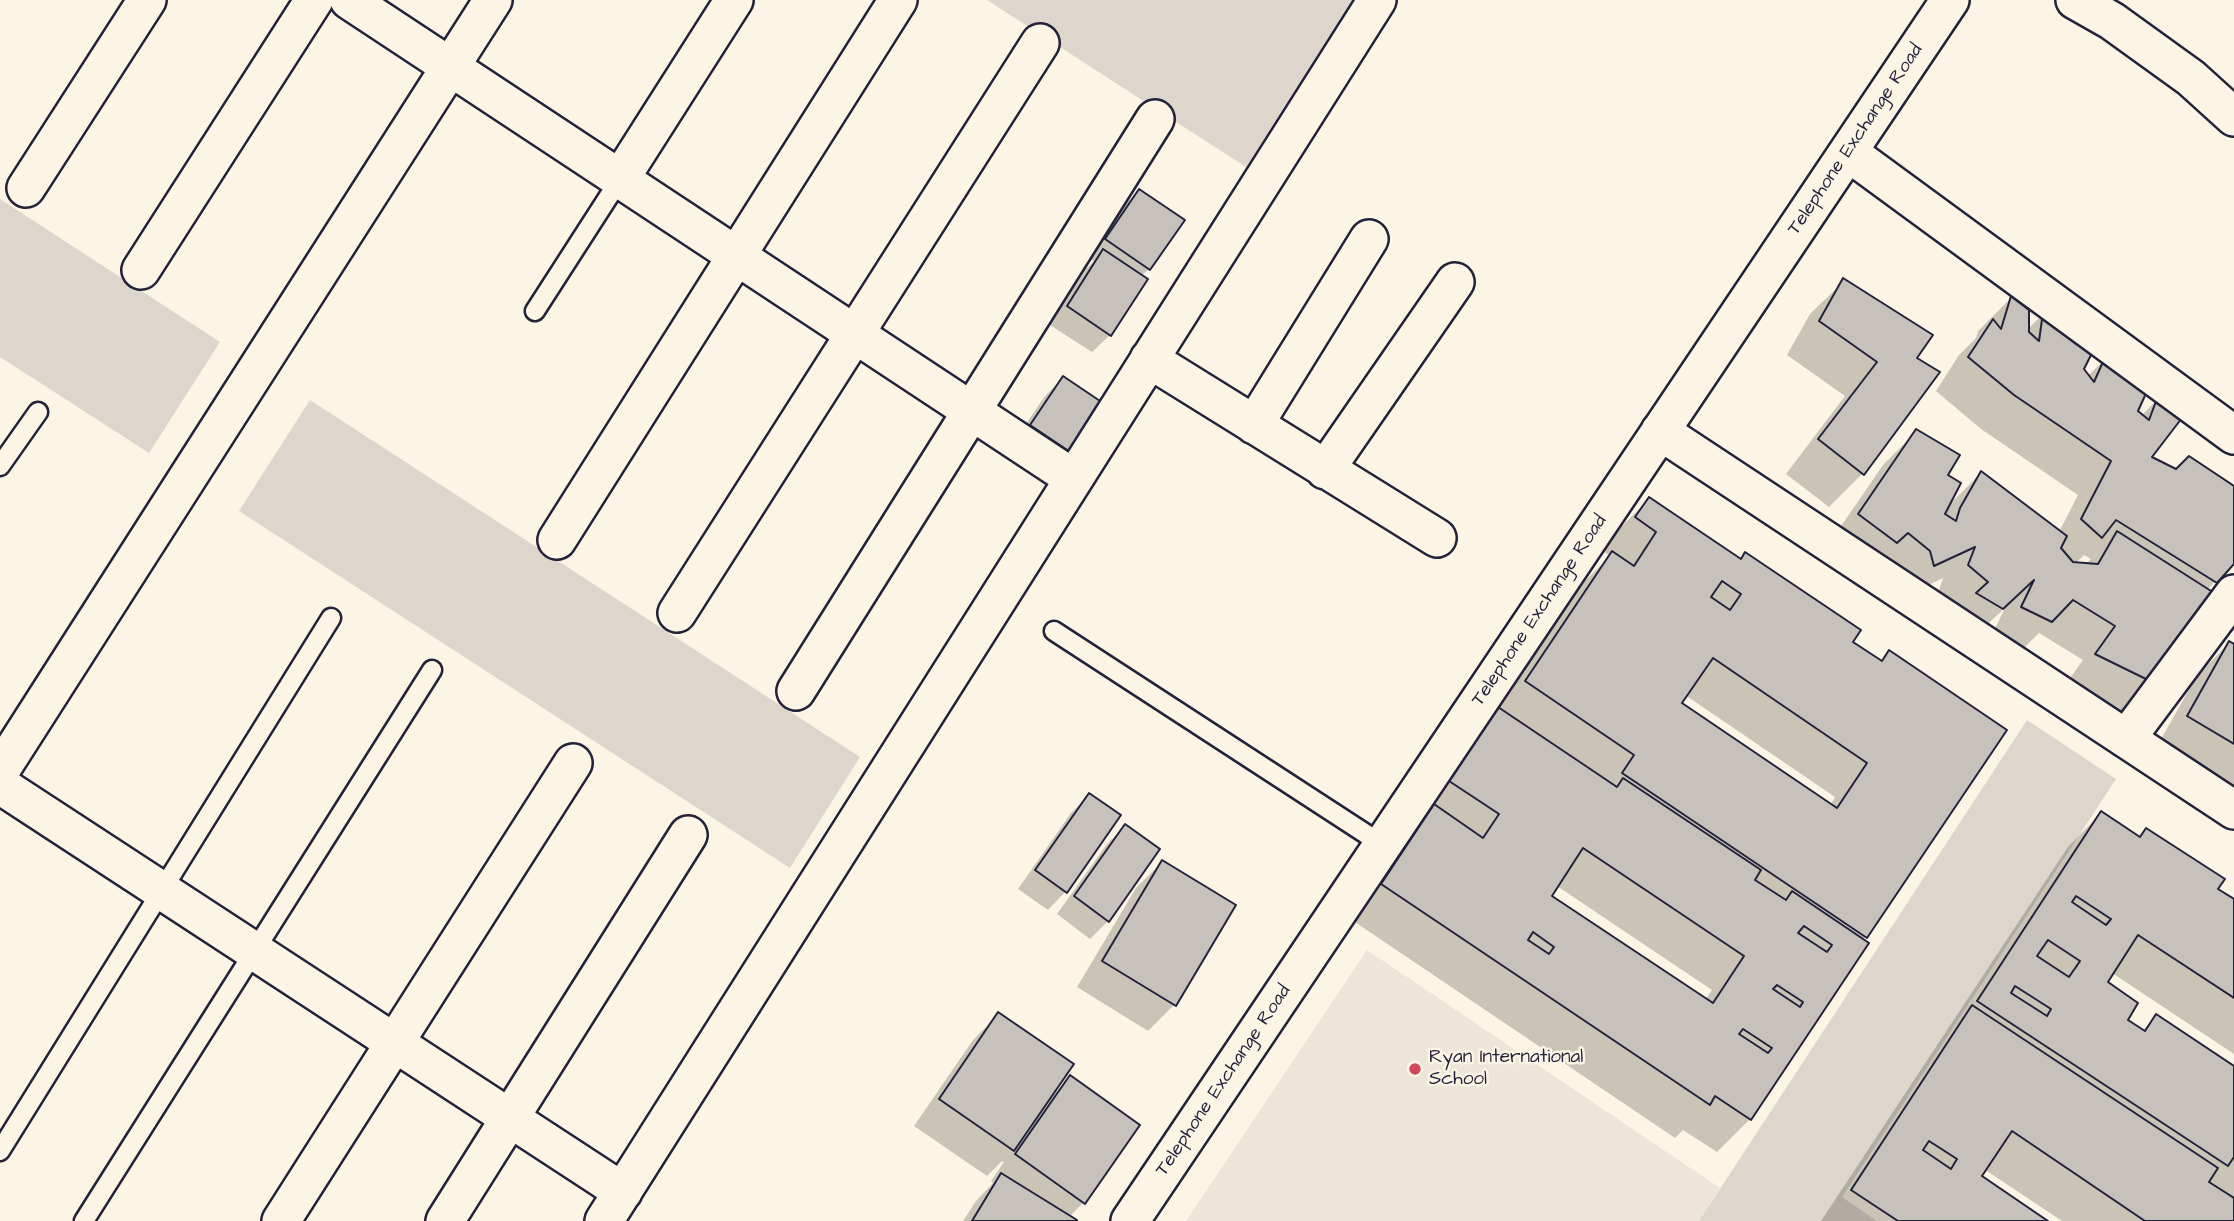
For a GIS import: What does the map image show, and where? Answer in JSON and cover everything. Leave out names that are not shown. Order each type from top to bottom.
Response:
[{"type":"street","points":[[26,188],[147,0]]},
{"type":"street","points":[[141,270],[314,0]]},
{"type":"street","points":[[349,0],[1073,478]]},
{"type":"street","points":[[0,771],[493,0]]},
{"type":"street","points":[[620,179],[734,0]]},
{"type":"street","points":[[557,540],[898,0]]},
{"type":"street","points":[[0,785],[510,1118],[613,1207],[1377,0]]},
{"type":"street","name":"Telephone Exchange Road","points":[[1130,1221],[1950,0]]},
{"type":"street","points":[[2075,0],[2122,11],[2234,117]]},
{"type":"street","points":[[677,613],[1040,43]]},
{"type":"street","points":[[796,691],[1155,118]]},
{"type":"street","points":[[1848,152],[2234,435]]},
{"type":"street","points":[[1254,425],[1369,239]]},
{"type":"street","points":[[1325,470],[1455,282]]},
{"type":"street","points":[[1149,359],[1437,538]]},
{"type":"street","points":[[1660,431],[2234,810]]},
{"type":"street","points":[[2126,739],[2234,594]]},
{"type":"street","points":[[281,1221],[573,763]]},
{"type":"street","points":[[445,1221],[688,835]]},
{"type":"lane","points":[[535,311],[620,179]]},
{"type":"lane","points":[[0,466],[38,412]]},
{"type":"lane","points":[[0,1150],[331,618]]},
{"type":"lane","points":[[1054,631],[1383,845]]},
{"type":"lane","points":[[84,1221],[432,670]]},
{"type":"shaded area","points":[[987,0],[1352,0],[1246,167]]},
{"type":"shaded area","points":[[0,199],[220,342],[149,453],[0,357]]},
{"type":"shaded area","points":[[310,400],[860,757],[790,868],[239,511]]},
{"type":"shaded area","points":[[2027,720],[2116,779],[1842,1197],[1877,1221],[1699,1221]]},
{"type":"shaded area","name":"Ryan International School","points":[[1367,950],[1720,1188],[1699,1221],[1186,1221]]},
{"type":"building","points":[[1139,189],[1185,220],[1150,270],[1105,239]]},
{"type":"building","points":[[1103,249],[1148,279],[1111,336],[1067,306]]},
{"type":"building","points":[[1843,278],[1933,335],[1917,358],[1940,372],[1864,475],[1818,439],[1877,362],[1819,321]]},
{"type":"building","points":[[2011,296],[2029,310],[2029,332],[2039,341],[2043,312],[2095,347],[2084,369],[2094,382],[2106,355],[2148,389],[2138,411],[2149,420],[2158,396],[2185,414],[2152,457],[2176,469],[2189,456],[2234,486],[2234,564],[2217,583],[2116,520],[2102,538],[2081,519],[2111,461],[2014,395],[1968,357],[1993,319],[2001,329]]},
{"type":"building","points":[[1063,376],[1103,403],[1070,452],[1030,425]]},
{"type":"building","points":[[1916,429],[1960,455],[1948,475],[1961,483],[1945,514],[1956,521],[1960,508],[1981,471],[2067,536],[2061,548],[2073,562],[2098,564],[2117,531],[2219,596],[2154,683],[2095,654],[2115,626],[2073,600],[2052,622],[2021,607],[2034,580],[2003,609],[1976,593],[1988,582],[1968,565],[1975,547],[1934,566],[1930,551],[1908,533],[1897,543],[1858,514]]},
{"type":"building","points":[[1649,497],[1741,559],[1745,552],[1861,630],[1853,642],[1882,661],[1889,650],[2007,730],[1867,938],[1622,773],[1634,755],[1525,681],[1612,551],[1634,566],[1656,532],[1635,517]],"holes":[[[1722,581],[1741,594],[1730,610],[1711,597]],[[1713,658],[1867,763],[1837,808],[1682,703]]]},
{"type":"building","points":[[2229,641],[2234,644],[2234,744],[2187,716]]},
{"type":"building","points":[[1498,707],[1617,787],[1623,778],[1761,870],[1755,880],[1786,900],[1792,891],[1869,943],[1751,1120],[1715,1096],[1710,1105],[1381,884],[1434,804],[1483,838],[1499,814],[1449,781]],"holes":[[[1583,848],[1744,956],[1713,1003],[1552,896]],[[1804,926],[1832,945],[1827,952],[1798,933]],[[1533,932],[1554,947],[1549,954],[1528,940]],[[1777,985],[1803,1002],[1800,1007],[1773,989]],[[1743,1029],[1772,1048],[1768,1053],[1739,1034]]]},
{"type":"building","points":[[1089,793],[1121,815],[1067,893],[1035,870]]},
{"type":"building","points":[[2101,811],[2140,837],[2146,828],[2225,879],[2218,889],[2234,899],[2234,998],[2138,935],[2108,982],[2138,1003],[2128,1020],[2145,1031],[2156,1014],[2234,1066],[2234,1157],[2228,1166],[1977,1001]]},
{"type":"building","points":[[1125,824],[1160,849],[1109,922],[1074,896]]},
{"type":"building","points":[[1162,860],[1236,905],[1176,1006],[1102,961]]},
{"type":"building","points":[[2076,896],[2111,919],[2106,925],[2072,902]]},
{"type":"building","points":[[2048,940],[2080,961],[2069,977],[2037,956]]},
{"type":"building","points":[[2015,986],[2051,1009],[2047,1016],[2011,993]]},
{"type":"building","points":[[1972,1005],[2218,1168],[2209,1182],[2234,1198],[2234,1221],[2145,1221],[2012,1131],[1982,1176],[2048,1221],[1898,1221],[1851,1190]],"holes":[[[1929,1141],[1957,1159],[1951,1169],[1923,1150]]]},
{"type":"building","points":[[998,1012],[1074,1064],[1014,1151],[939,1099]]},
{"type":"building","points":[[1070,1075],[1140,1125],[1085,1204],[1015,1154]]},
{"type":"building","points":[[1001,1173],[1077,1220],[972,1221]]},
{"type":"place","name":"Ryan International School","points":[[1415,1069]]}]
